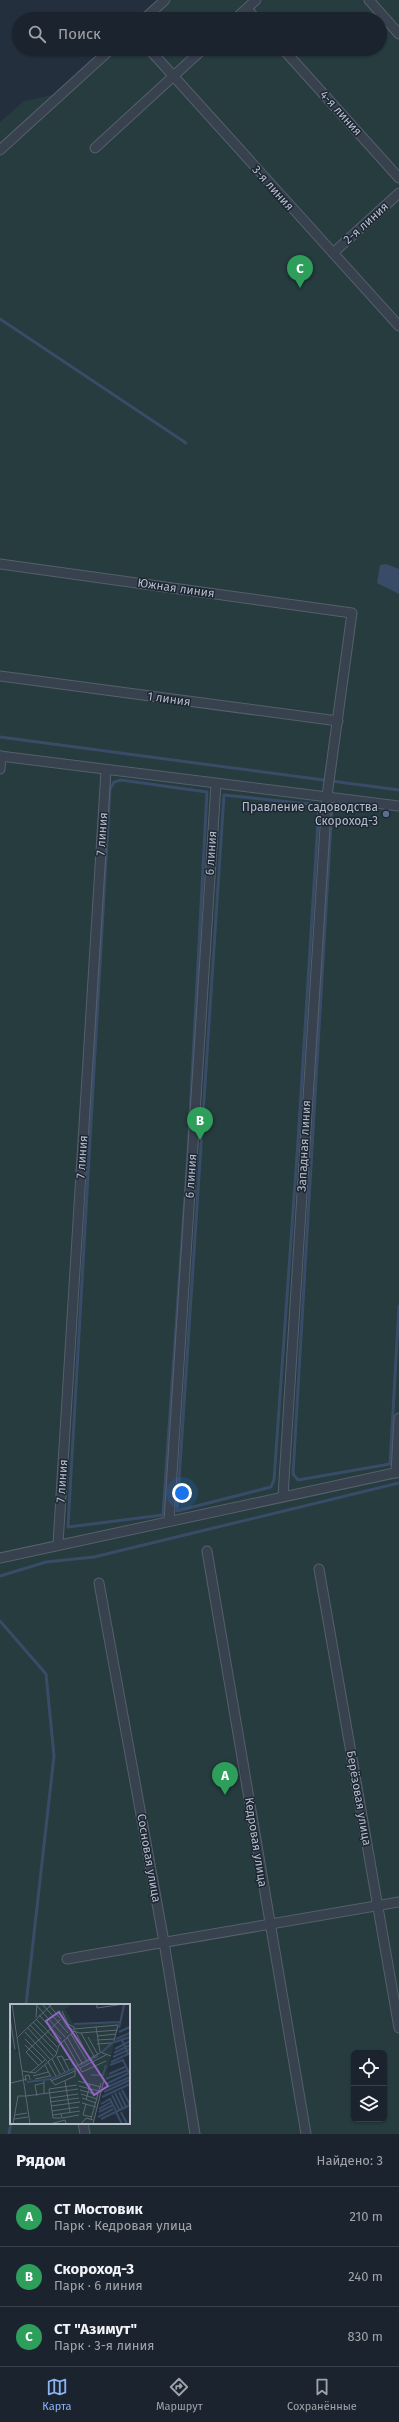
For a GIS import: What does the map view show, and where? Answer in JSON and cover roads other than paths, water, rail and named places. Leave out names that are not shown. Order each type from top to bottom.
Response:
[{"type":"street","points":[[152,12],[165,0]]},
{"type":"street","points":[[243,12],[256,0]]},
{"type":"street","points":[[369,0],[380,12]]},
{"type":"street","points":[[246,9],[249,12]]},
{"type":"street","points":[[387,20],[399,34]]},
{"type":"street","points":[[0,150],[103,56]]},
{"type":"street","name":"3-я линия","points":[[155,56],[399,326]]},
{"type":"street","points":[[95,148],[196,56]]},
{"type":"street","name":"4-я линия","points":[[289,56],[399,178]]},
{"type":"street","name":"2-я линия","points":[[332,253],[399,193]]},
{"type":"street","name":"Южная линия","points":[[0,564],[352,613]]},
{"type":"street","name":"Западная линия","points":[[283,1496],[327,796],[352,613]]},
{"type":"street","name":"1 линия","points":[[0,676],[338,721]]},
{"type":"street","points":[[0,769],[0,756],[399,806]]},
{"type":"street","name":"7 линия","points":[[58,1544],[106,770]]},
{"type":"street","name":"6 линия","points":[[169,1521],[216,784]]},
{"type":"street","points":[[0,1558],[58,1544],[398,1473],[399,1418]]},
{"type":"street","name":"Кедровая улица","points":[[207,1550],[269,1924],[306,2134]]},
{"type":"street","name":"Берёзовая улица","points":[[319,1569],[399,2028]]},
{"type":"street","name":"Сосновая улица","points":[[99,1583],[164,1942],[195,2134]]},
{"type":"street","points":[[67,1959],[399,1902]]},
{"type":"street","points":[[84,2124],[85,2134]]},
{"type":"water","points":[[386,564],[399,569],[399,594],[377,583],[380,565]]},
{"type":"waterway","points":[[0,319],[186,443]]},
{"type":"waterway","points":[[0,737],[399,790]]},
{"type":"waterway","points":[[121,780],[207,792],[188,1154],[163,1515],[68,1527],[110,789],[114,782],[121,780]]},
{"type":"waterway","points":[[224,795],[319,805],[298,1141],[274,1480],[271,1487],[177,1511],[224,795]]},
{"type":"waterway","points":[[332,806],[293,1474],[298,1480],[390,1464],[399,1306]]},
{"type":"waterway","points":[[0,1576],[46,1562],[94,1557],[399,1483]]},
{"type":"waterway","points":[[0,1621],[46,1674],[54,1756],[26,2004]]},
{"type":"waterway","points":[[9,2134],[11,2124]]},
{"type":"place","name":"СТ \"Азимут\"","points":[[300,288]]},
{"type":"place","name":"Правление садоводства Скороход-3","points":[[386,814]]},
{"type":"place","name":"Скороход-3","points":[[200,1140]]},
{"type":"place","name":"СТ Мостовик","points":[[225,1795]]}]
